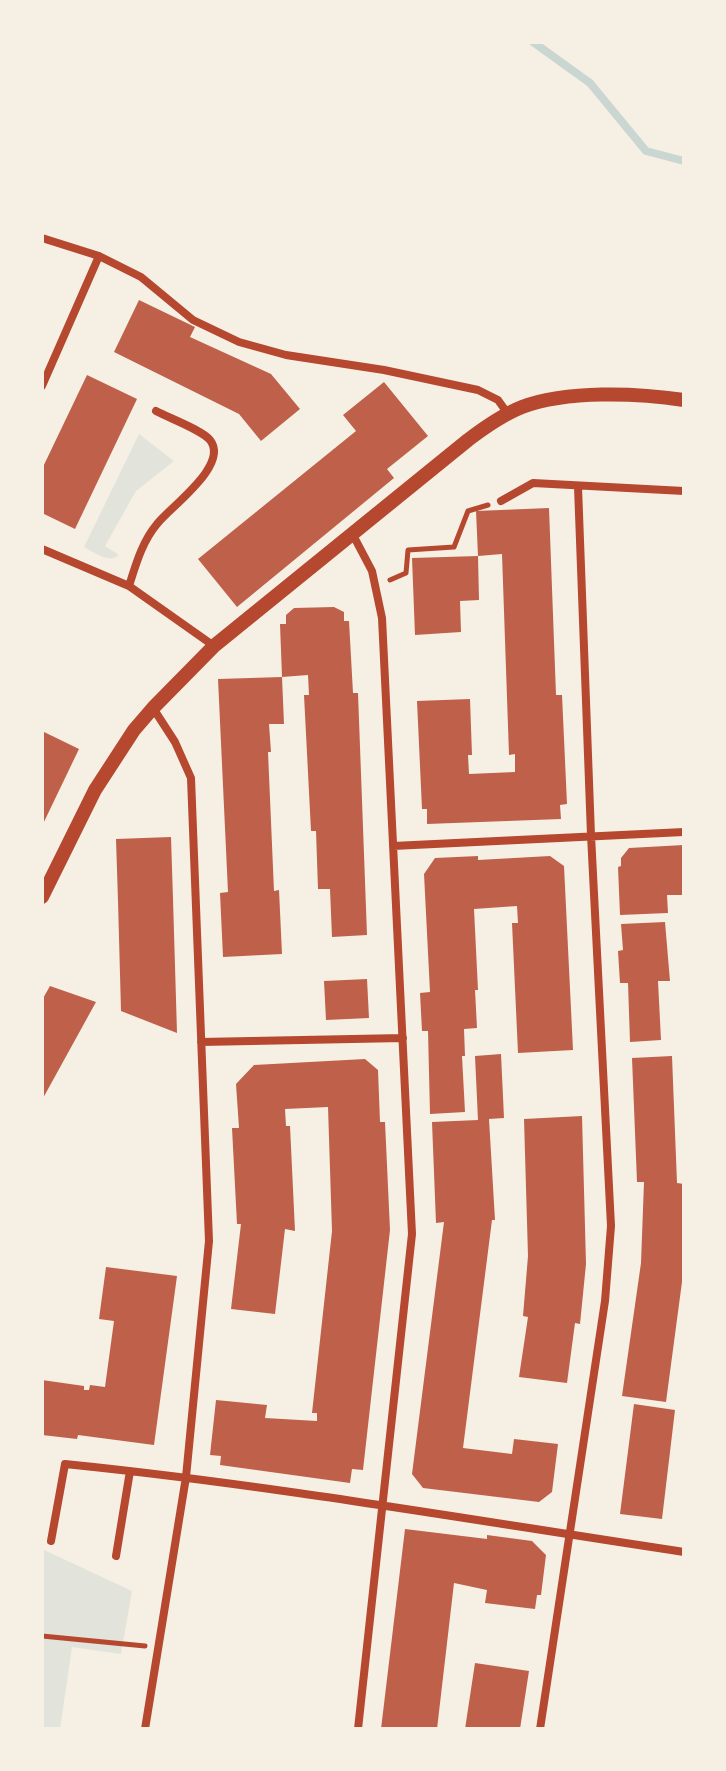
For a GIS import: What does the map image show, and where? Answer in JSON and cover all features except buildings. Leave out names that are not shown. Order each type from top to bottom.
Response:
[{"type":"street","points":[[42,238],[99,256],[141,277],[193,320],[239,342],[286,355],[384,370],[478,390],[498,400],[508,414]]},
{"type":"street","points":[[42,386],[99,256]]},
{"type":"street","points":[[42,897],[95,790],[134,730],[153,708],[214,646],[468,440],[525,406],[571,397],[613,395],[684,400]]},
{"type":"street","points":[[129,586],[139,553],[157,524],[198,484],[212,462],[214,448],[209,438],[156,411]]},
{"type":"street","points":[[501,501],[533,483],[684,491]]},
{"type":"street","points":[[540,1729],[605,1301],[611,1226],[591,835],[578,487]]},
{"type":"street","points":[[353,535],[372,571],[382,618],[412,1234],[358,1729]]},
{"type":"street","points":[[42,549],[129,586],[214,646]]},
{"type":"street","points":[[145,1729],[186,1477],[209,1241],[191,778],[175,742],[153,708]]},
{"type":"street","points":[[393,846],[684,832]]},
{"type":"street","points":[[201,1042],[403,1038]]},
{"type":"street","points":[[51,1541],[65,1464],[186,1477],[383,1505],[684,1552]]},
{"type":"street","points":[[116,1556],[130,1471]]},
{"type":"path","points":[[376,585],[406,573],[408,550],[454,547],[468,511],[501,501]]},
{"type":"path","points":[[42,1636],[158,1647]]},
{"type":"shaded area","points":[[139,434],[174,461],[136,491],[105,546],[119,555],[106,558],[84,547]]},
{"type":"shaded area","points":[[42,1549],[132,1591],[121,1654],[72,1647],[60,1729],[42,1729]]},
{"type":"waterway","points":[[533,42],[590,83],[646,151],[684,161]]}]
